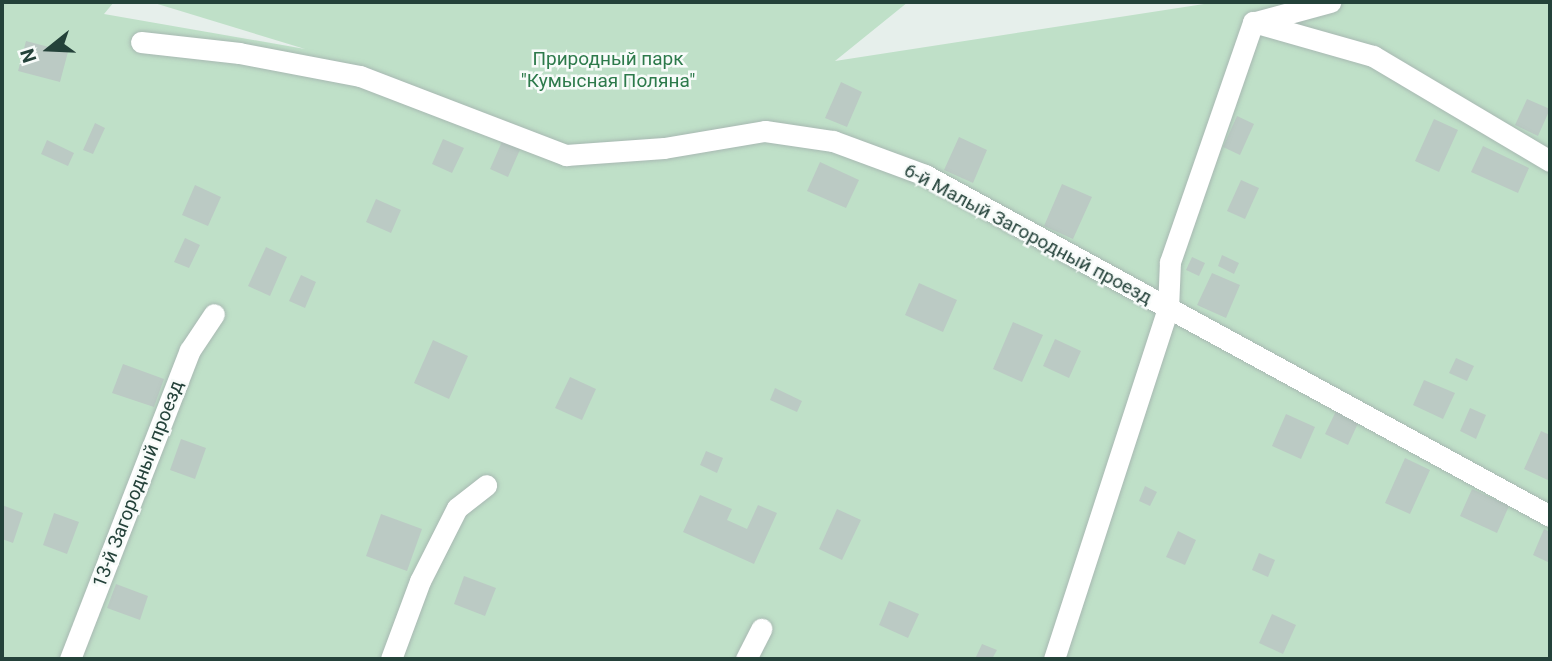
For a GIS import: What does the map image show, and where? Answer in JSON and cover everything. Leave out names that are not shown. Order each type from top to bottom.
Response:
[{"type":"lane","points":[[1254,22],[1330,2]]},
{"type":"lane","points":[[1254,22],[1373,56],[1550,161]]},
{"type":"lane","points":[[1054,659],[1168,309],[1170,262],[1254,22]]},
{"type":"lane","name":"6-й Малый Загородный проезд","points":[[141,42],[239,53],[360,76],[566,155],[664,148],[765,131],[833,141],[925,175],[1550,516]]},
{"type":"lane","name":"13-й Загородный проезд","points":[[70,659],[190,350],[214,314]]},
{"type":"lane","points":[[391,659],[420,581],[457,508],[486,485]]},
{"type":"lane","points":[[746,659],[761,629]]},
{"type":"green space","name":"Природный парк \"Кумысная Поляна\"","points":[[2,2],[114,2],[104,14],[305,49],[151,2],[908,2],[835,61],[1217,2],[1550,2],[1550,659],[2,659]]},
{"type":"building","points":[[26,41],[68,52],[60,82],[18,71]]},
{"type":"building","points":[[841,82],[862,92],[847,127],[825,118]]},
{"type":"building","points":[[1527,99],[1550,109],[1538,136],[1515,125]]},
{"type":"building","points":[[1237,116],[1254,124],[1240,155],[1223,147]]},
{"type":"building","points":[[1434,119],[1458,130],[1439,172],[1415,161]]},
{"type":"building","points":[[95,123],[105,128],[93,154],[83,150]]},
{"type":"building","points":[[504,137],[522,145],[508,177],[490,169]]},
{"type":"building","points":[[959,137],[987,150],[973,183],[944,170]]},
{"type":"building","points":[[443,139],[464,148],[452,173],[432,164]]},
{"type":"building","points":[[47,140],[74,153],[68,166],[41,154]]},
{"type":"building","points":[[1483,146],[1529,168],[1518,193],[1471,172]]},
{"type":"building","points":[[820,162],[859,180],[846,208],[807,191]]},
{"type":"building","points":[[1241,180],[1259,188],[1245,219],[1227,211]]},
{"type":"building","points":[[1062,184],[1092,197],[1073,239],[1044,226]]},
{"type":"building","points":[[195,185],[221,197],[208,226],[182,215]]},
{"type":"building","points":[[376,199],[401,210],[391,233],[366,222]]},
{"type":"building","points":[[185,238],[200,245],[189,268],[174,262]]},
{"type":"building","points":[[266,247],[287,257],[270,296],[248,286]]},
{"type":"building","points":[[1222,255],[1239,263],[1234,274],[1218,266]]},
{"type":"building","points":[[1192,257],[1205,263],[1199,276],[1186,270]]},
{"type":"building","points":[[1212,273],[1240,285],[1226,318],[1197,305]]},
{"type":"building","points":[[301,275],[316,282],[305,308],[289,301]]},
{"type":"building","points":[[919,283],[957,300],[943,332],[905,315]]},
{"type":"building","points":[[1013,322],[1043,335],[1022,382],[993,369]]},
{"type":"building","points":[[1055,339],[1081,351],[1069,378],[1043,366]]},
{"type":"building","points":[[433,340],[468,356],[449,399],[414,383]]},
{"type":"building","points":[[1456,358],[1474,366],[1467,381],[1449,373]]},
{"type":"building","points":[[123,364],[164,379],[154,407],[112,393]]},
{"type":"building","points":[[570,377],[596,389],[582,420],[555,408]]},
{"type":"building","points":[[1424,380],[1455,393],[1443,419],[1413,405]]},
{"type":"building","points":[[775,388],[802,401],[797,412],[770,400]]},
{"type":"building","points":[[1470,408],[1486,415],[1476,439],[1460,431]]},
{"type":"building","points":[[1337,409],[1360,419],[1348,445],[1325,434]]},
{"type":"building","points":[[1286,414],[1315,427],[1301,459],[1272,446]]},
{"type":"building","points":[[1541,431],[1550,435],[1550,481],[1524,469]]},
{"type":"building","points":[[181,439],[206,448],[195,479],[170,470]]},
{"type":"building","points":[[706,451],[723,458],[717,473],[700,465]]},
{"type":"building","points":[[1405,458],[1430,470],[1410,514],[1385,503]]},
{"type":"building","points":[[1145,486],[1157,492],[1150,506],[1139,501]]},
{"type":"building","points":[[1472,489],[1509,506],[1497,533],[1460,516]]},
{"type":"building","points":[[700,495],[732,509],[727,520],[747,529],[758,505],[777,513],[754,564],[683,532]]},
{"type":"building","points":[[2,505],[23,513],[13,543],[2,539]]},
{"type":"building","points":[[837,509],[861,520],[842,560],[819,549]]},
{"type":"building","points":[[54,513],[79,522],[67,554],[43,545]]},
{"type":"building","points":[[381,514],[422,529],[407,571],[366,556]]},
{"type":"building","points":[[1544,529],[1550,532],[1550,563],[1533,555]]},
{"type":"building","points":[[1178,531],[1196,540],[1185,565],[1166,557]]},
{"type":"building","points":[[1259,553],[1275,560],[1268,577],[1252,570]]},
{"type":"building","points":[[464,576],[496,588],[485,616],[454,604]]},
{"type":"building","points":[[116,584],[148,596],[140,620],[107,608]]},
{"type":"building","points":[[889,601],[919,614],[908,638],[879,625]]},
{"type":"building","points":[[1272,614],[1296,625],[1283,654],[1259,643]]},
{"type":"building","points":[[982,644],[997,650],[992,659],[975,659]]}]
